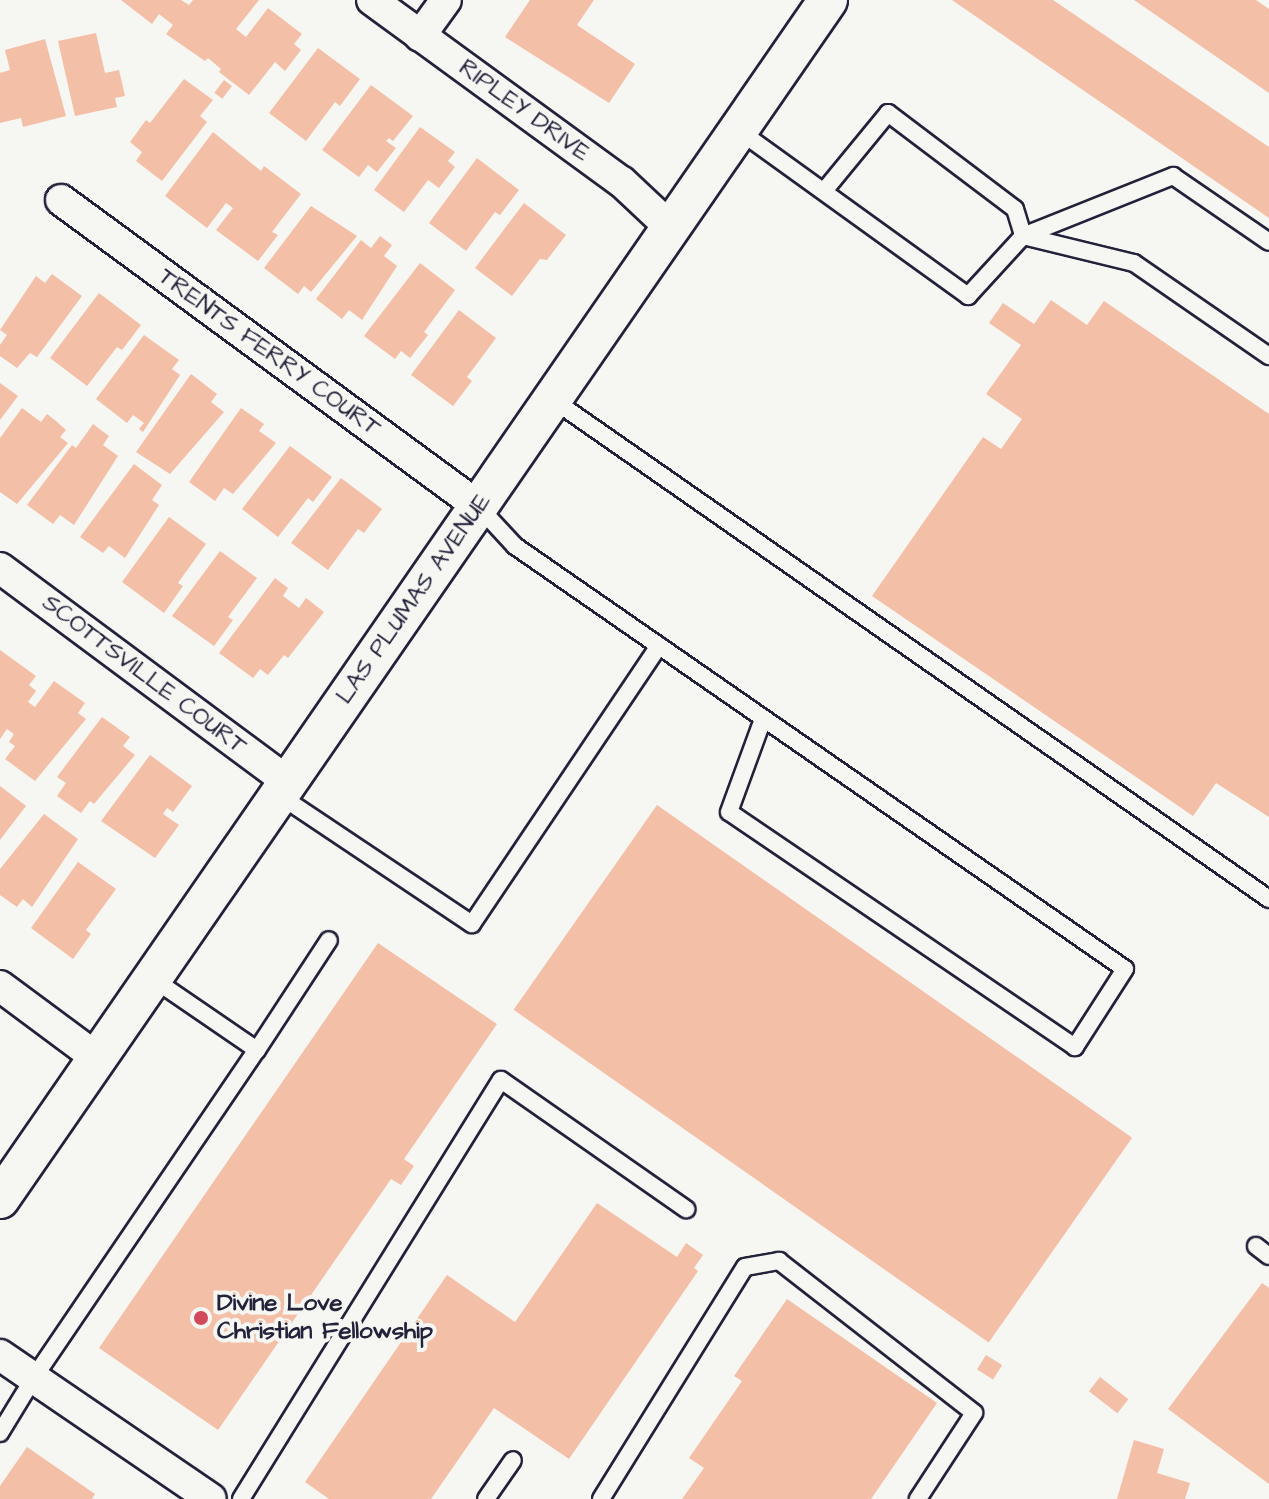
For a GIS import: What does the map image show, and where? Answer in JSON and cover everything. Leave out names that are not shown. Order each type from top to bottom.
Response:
[{"type":"street","name":"RIPLEY DRIVE","points":[[372,0],[622,182],[670,227]]},
{"type":"street","points":[[420,36],[446,0]]},
{"type":"street","name":"LAS PLUMAS AVENUE","points":[[0,1199],[828,0]]},
{"type":"street","name":"TRENTS FERRY COURT","points":[[61,200],[478,506]]},
{"type":"street","name":"SCOTTSVILLE COURT","points":[[0,568],[283,788]]},
{"type":"street","points":[[0,986],[97,1058]]},
{"type":"street","points":[[0,1355],[178,1490],[211,1499]]},
{"type":"lane","points":[[831,196],[888,113],[1015,209],[1023,236]]},
{"type":"lane","points":[[738,130],[968,296],[1023,236],[1173,176],[1269,242]]},
{"type":"lane","points":[[1023,236],[1134,263],[1269,356]]},
{"type":"lane","points":[[552,399],[1269,899]]},
{"type":"lane","points":[[478,506],[515,546],[1125,969],[1075,1047],[729,812],[763,719]]},
{"type":"lane","points":[[283,788],[472,924],[659,646]]},
{"type":"lane","points":[[0,1433],[33,1379],[329,940]]},
{"type":"lane","points":[[152,978],[257,1050]]},
{"type":"lane","points":[[241,1499],[501,1080],[686,1209]]},
{"type":"lane","points":[[601,1499],[745,1267],[779,1261],[974,1413],[918,1499]]},
{"type":"lane","points":[[486,1499],[513,1460]]},
{"type":"building","points":[[121,0],[181,0],[189,5],[193,0],[259,0],[236,29],[246,37],[268,8],[302,34],[294,44],[301,50],[285,71],[275,62],[249,95],[219,72],[221,69],[208,58],[205,61],[166,34],[173,25],[159,14],[152,24]]},
{"type":"building","points":[[530,0],[594,0],[577,25],[635,64],[609,103],[505,37]]},
{"type":"building","points":[[952,0],[1053,0],[1269,147],[1269,218]]},
{"type":"building","points":[[1134,0],[1256,0],[1269,9],[1269,93]]},
{"type":"building","points":[[96,33],[105,73],[119,70],[125,96],[115,98],[117,107],[75,116],[58,41]]},
{"type":"building","points":[[45,39],[66,116],[23,127],[21,118],[0,123],[0,73],[10,70],[5,50]]},
{"type":"building","points":[[318,48],[360,79],[340,106],[335,102],[306,141],[269,113]]},
{"type":"building","points":[[184,79],[213,100],[200,116],[207,122],[162,181],[136,161],[142,152],[130,142],[146,120],[150,123]]},
{"type":"building","points":[[224,80],[232,86],[222,99],[214,93]]},
{"type":"building","points":[[371,85],[413,116],[393,141],[389,138],[386,141],[396,148],[377,172],[368,165],[359,177],[322,150]]},
{"type":"building","points":[[420,127],[455,152],[448,161],[455,167],[439,188],[428,180],[404,212],[374,190]]},
{"type":"building","points":[[213,132],[261,171],[264,166],[301,194],[272,232],[278,235],[258,261],[216,230],[233,208],[226,203],[207,228],[165,196]]},
{"type":"building","points":[[477,158],[519,190],[500,215],[495,212],[466,251],[429,223]]},
{"type":"building","points":[[524,203],[566,235],[547,260],[540,259],[512,296],[475,268]]},
{"type":"building","points":[[311,206],[357,236],[311,292],[304,286],[298,294],[264,268]]},
{"type":"building","points":[[380,236],[392,245],[384,256],[397,266],[362,320],[349,310],[342,319],[316,299],[361,240],[371,248]]},
{"type":"building","points":[[420,263],[455,290],[424,332],[428,335],[410,358],[401,351],[395,359],[364,336]]},
{"type":"building","points":[[52,274],[82,296],[37,357],[30,353],[17,368],[0,356],[0,345],[7,335],[0,330],[36,276],[45,283]]},
{"type":"building","points":[[99,293],[141,325],[122,350],[117,347],[87,386],[50,358]]},
{"type":"building","points":[[1051,300],[1087,325],[1104,301],[1269,414],[1269,817],[1216,783],[1193,816],[872,596],[983,437],[1001,449],[1022,419],[986,394],[1021,345],[989,323],[1003,303],[1034,324]]},
{"type":"building","points":[[459,310],[496,338],[467,377],[472,381],[453,406],[411,375]]},
{"type":"building","points":[[144,335],[179,360],[172,369],[180,375],[143,432],[139,429],[144,423],[133,415],[127,423],[96,399]]},
{"type":"building","points":[[191,374],[217,394],[211,402],[224,412],[170,474],[136,452]]},
{"type":"building","points":[[0,383],[18,396],[0,420]]},
{"type":"building","points":[[22,408],[41,422],[47,414],[66,430],[60,437],[68,443],[17,504],[0,492],[0,438]]},
{"type":"building","points":[[241,408],[264,424],[259,431],[276,443],[233,494],[224,488],[215,501],[189,482]]},
{"type":"building","points":[[93,424],[109,436],[103,445],[118,456],[74,525],[60,515],[53,524],[27,505],[72,445],[76,448]]},
{"type":"building","points":[[290,446],[332,477],[313,502],[308,498],[278,537],[242,509]]},
{"type":"building","points":[[134,464],[162,485],[152,500],[159,505],[125,558],[109,546],[103,553],[80,537]]},
{"type":"building","points":[[341,478],[382,509],[364,533],[358,529],[328,570],[291,543]]},
{"type":"building","points":[[169,517],[206,544],[178,583],[183,586],[164,613],[122,582]]},
{"type":"building","points":[[220,551],[257,578],[228,617],[233,620],[214,646],[172,616]]},
{"type":"building","points":[[275,578],[288,588],[283,596],[299,608],[306,598],[324,612],[288,658],[284,655],[268,675],[260,669],[253,678],[219,653]]},
{"type":"building","points":[[0,650],[36,676],[29,685],[36,691],[28,702],[35,707],[54,681],[85,703],[78,713],[86,719],[35,781],[5,759],[15,746],[9,742],[14,734],[7,729],[0,739]]},
{"type":"building","points":[[102,717],[130,737],[123,746],[135,755],[94,804],[90,801],[81,813],[57,796],[66,783],[57,777]]},
{"type":"building","points":[[150,755],[192,786],[173,812],[167,808],[163,814],[179,825],[155,858],[101,821]]},
{"type":"building","points":[[0,786],[26,806],[0,840]]},
{"type":"building","points":[[657,805],[1132,1138],[989,1342],[514,1010]]},
{"type":"building","points":[[44,814],[78,839],[32,907],[23,899],[17,907],[0,895],[0,869]]},
{"type":"building","points":[[78,862],[116,889],[86,930],[91,934],[73,959],[31,928]]},
{"type":"building","points":[[378,943],[497,1024],[404,1159],[414,1166],[401,1185],[391,1179],[218,1430],[99,1348]]},
{"type":"building","points":[[597,1203],[677,1257],[686,1243],[703,1255],[694,1268],[698,1271],[569,1459],[494,1408],[431,1499],[329,1499],[305,1482],[447,1275],[515,1322]]},
{"type":"building","points":[[1262,1283],[1269,1288],[1269,1484],[1168,1409]]},
{"type":"building","points":[[787,1299],[937,1403],[871,1499],[682,1499],[704,1468],[689,1458],[742,1381],[734,1376]]},
{"type":"building","points":[[986,1355],[1002,1365],[993,1379],[977,1369]]},
{"type":"building","points":[[1100,1377],[1128,1399],[1117,1413],[1089,1391]]},
{"type":"building","points":[[1134,1440],[1164,1449],[1157,1473],[1190,1483],[1185,1499],[1117,1499]]},
{"type":"building","points":[[27,1447],[95,1494],[92,1499],[0,1499],[0,1486]]},
{"type":"place","name":"Divine Love Christian Fellowship","points":[[201,1318]]}]
